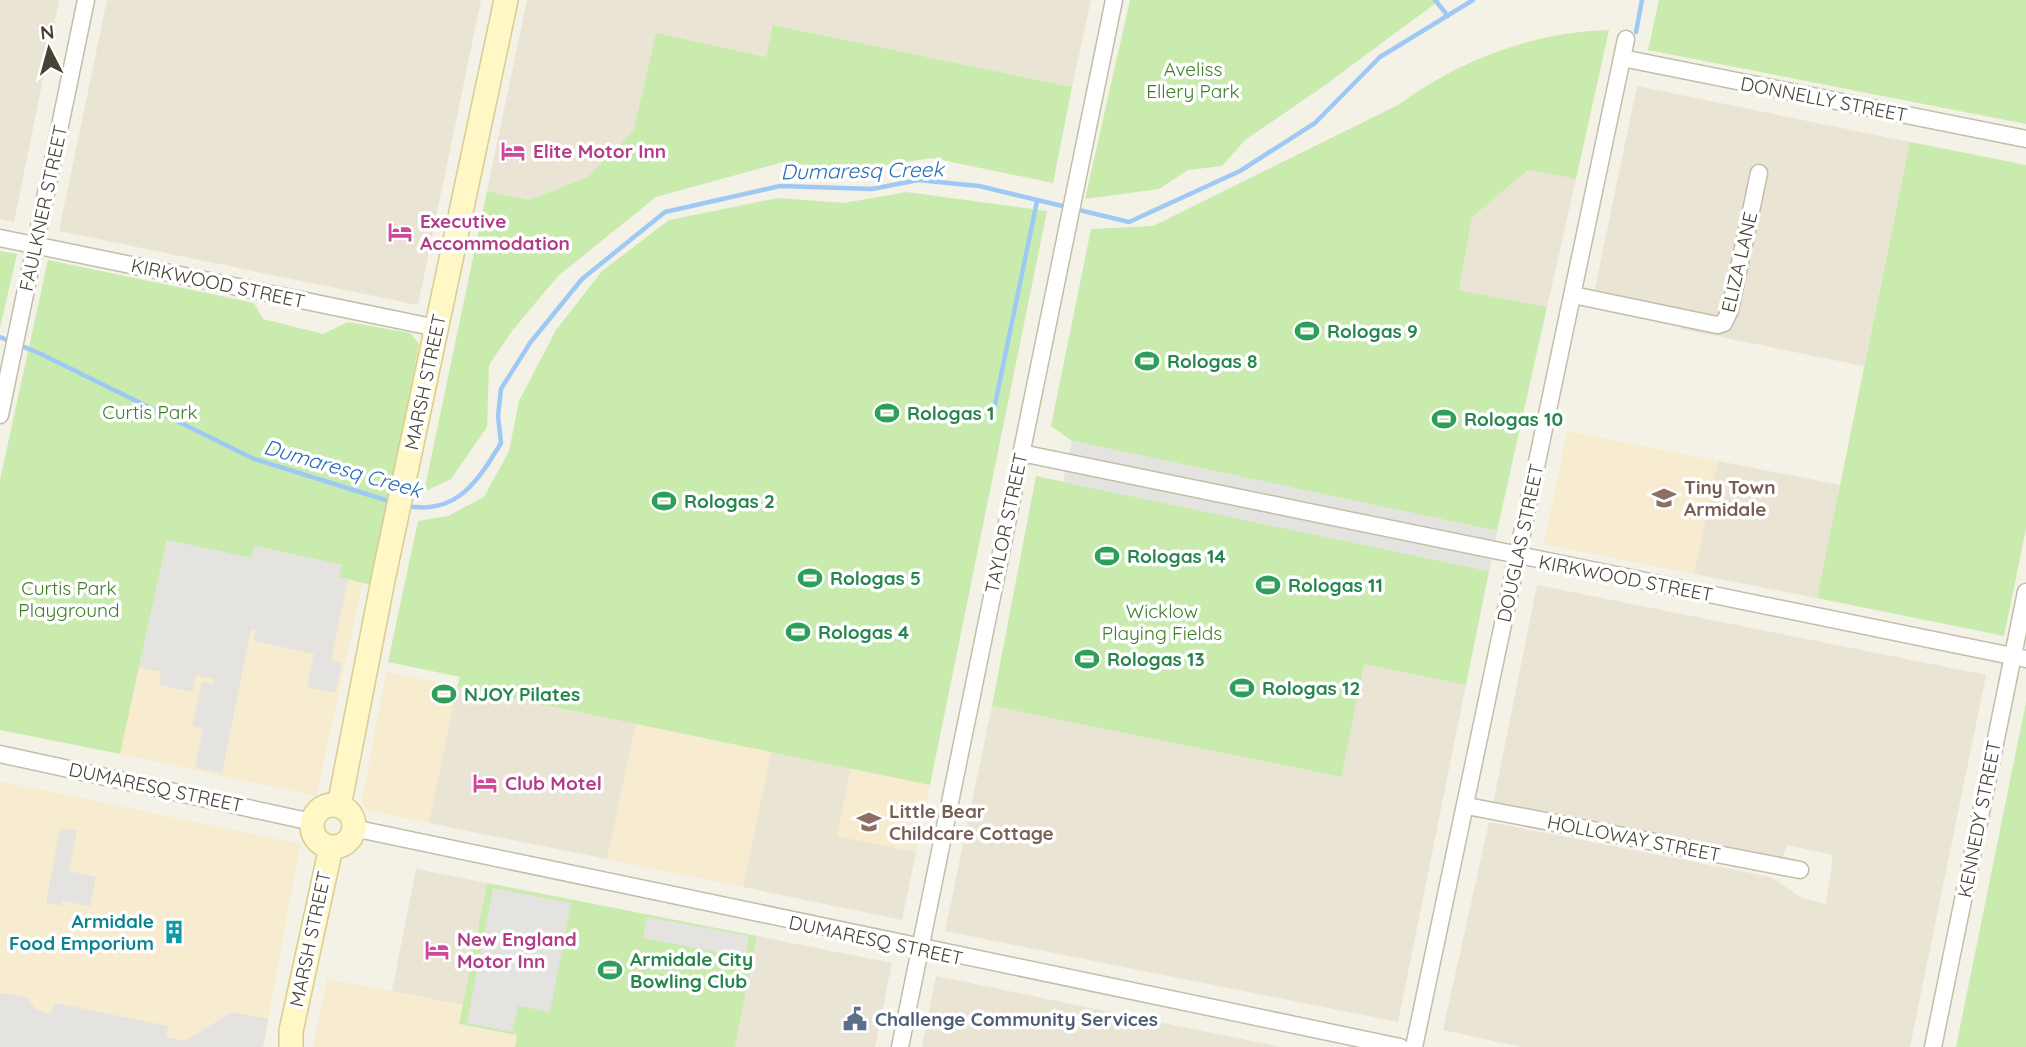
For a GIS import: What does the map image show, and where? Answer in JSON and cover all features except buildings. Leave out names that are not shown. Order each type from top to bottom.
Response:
[{"type":"main road","name":"MARSH STREET","points":[[339,806],[383,580],[506,0]]},
{"type":"main road","points":[[339,806],[352,817],[353,828],[343,844],[331,847],[316,838],[312,822],[319,810],[339,806]]},
{"type":"main road","name":"MARSH STREET","points":[[287,1042],[331,847]]},
{"type":"street","name":"FAULKNER STREET","points":[[0,415],[86,0]]},
{"type":"street","name":"TAYLOR STREET","points":[[900,1047],[1114,0]]},
{"type":"street","name":"DOUGLAS STREET","points":[[1414,1047],[1467,806],[1626,39]]},
{"type":"street","name":"DONNELLY STREET","points":[[1622,58],[2026,139]]},
{"type":"street","name":"ELIZA LANE","points":[[1573,295],[1717,325],[1724,323],[1730,310],[1759,173]]},
{"type":"street","name":"KIRKWOOD STREET","points":[[0,238],[437,328]]},
{"type":"street","name":"KIRKWOOD STREET","points":[[1021,453],[2019,657]]},
{"type":"street","name":"KENNEDY STREET","points":[[1933,1047],[2019,657],[2026,592]]},
{"type":"street","name":"DUMARESQ STREET","points":[[0,754],[312,822]]},
{"type":"street","name":"HOLLOWAY STREET","points":[[1467,806],[1800,870]]},
{"type":"street","name":"DUMARESQ STREET","points":[[353,828],[1400,1047]]},
{"type":"shaded area","points":[[0,0],[59,0],[14,222],[0,219]]},
{"type":"shaded area","points":[[107,0],[481,0],[418,305],[59,231]]},
{"type":"shaded area","points":[[527,0],[1091,0],[1072,87],[774,25],[767,57],[657,34],[634,130],[588,178],[529,200],[487,191]]},
{"type":"shaded area","points":[[1637,86],[1910,142],[1864,366],[1680,329],[1683,312],[1594,293]]},
{"type":"shaded area","points":[[1528,170],[1576,179],[1547,307],[1459,290],[1472,217]]},
{"type":"shaded area","points":[[1567,431],[1718,461],[1694,574],[1544,544]]},
{"type":"shaded area","points":[[1072,441],[1497,531],[1489,571],[1063,482]]},
{"type":"shaded area","points":[[1718,461],[1840,485],[1817,598],[1694,574]]},
{"type":"shaded area","points":[[167,540],[251,558],[342,565],[340,577],[363,582],[316,796],[120,754]]},
{"type":"shaded area","points":[[167,540],[251,558],[254,546],[342,565],[339,577],[348,579],[331,660],[342,663],[335,693],[307,687],[314,654],[254,641],[256,630],[251,629],[222,773],[195,767],[203,729],[192,726],[202,681],[213,684],[214,679],[196,675],[192,692],[159,685],[161,672],[139,667]]},
{"type":"shaded area","points":[[1537,585],[1986,675],[1910,1047],[1521,1047],[1443,1030],[1489,822],[1771,877],[1802,898],[1826,904],[1833,855],[1787,845],[1782,859],[1493,804]]},
{"type":"shaded area","points":[[1364,664],[1466,685],[1398,1022],[945,931],[992,706],[1340,777]]},
{"type":"shaded area","points":[[386,672],[457,687],[429,823],[367,810],[362,801]]},
{"type":"shaded area","points":[[457,687],[636,724],[607,859],[429,823]]},
{"type":"shaded area","points":[[636,724],[771,752],[743,887],[607,859]]},
{"type":"shaded area","points":[[771,752],[851,768],[837,836],[916,852],[902,920],[743,887]]},
{"type":"shaded area","points":[[851,768],[930,785],[916,852],[837,836]]},
{"type":"shaded area","points":[[0,781],[300,844],[263,1047],[0,1047]]},
{"type":"shaded area","points":[[60,828],[77,831],[69,871],[96,877],[90,906],[63,901],[61,906],[46,903]]},
{"type":"shaded area","name":"New England Motor Inn","points":[[416,869],[487,883],[463,1005],[392,991]]},
{"type":"shaded area","points":[[493,888],[571,903],[550,1012],[518,1006],[512,1032],[467,1023]]},
{"type":"shaded area","points":[[647,917],[749,936],[745,957],[643,938]]},
{"type":"shaded area","points":[[757,936],[892,963],[875,1047],[735,1047]]},
{"type":"shaded area","points":[[936,976],[1280,1047],[922,1047]]},
{"type":"shaded area","points":[[327,979],[463,1005],[459,1024],[517,1035],[515,1047],[313,1047]]},
{"type":"shaded area","points":[[0,993],[28,998],[35,1009],[50,1014],[55,1003],[168,1026],[166,1037],[185,1041],[232,1012],[268,1019],[263,1047],[0,1047]]},
{"type":"green space","name":"Aveliss Ellery Park","points":[[1130,0],[1440,0],[1245,140],[1222,166],[1188,170],[1159,189],[1085,199]]},
{"type":"green space","points":[[1659,0],[2026,0],[2026,124],[1648,50]]},
{"type":"green space","points":[[773,25],[1072,87],[1053,183],[932,158],[852,170],[783,162],[656,197],[558,276],[512,331],[489,365],[487,427],[451,479],[424,492],[487,191],[529,200],[588,177],[634,130],[656,33],[766,57]]},
{"type":"green space","points":[[1609,30],[1576,179],[1528,170],[1472,217],[1459,290],[1547,307],[1497,531],[1072,441],[1051,426],[1091,229],[1153,226],[1398,105],[1446,75],[1498,51],[1553,36]]},
{"type":"green space","points":[[1910,142],[2026,165],[2026,529],[2004,636],[1817,598]]},
{"type":"green space","points":[[906,192],[1047,211],[930,785],[457,687],[460,677],[388,662],[418,521],[448,516],[484,497],[509,451],[519,401],[556,330],[602,271],[669,220],[778,198],[844,203]]},
{"type":"green space","points":[[0,251],[17,254],[0,328]]},
{"type":"green space","name":"Curtis Park","points":[[48,260],[254,303],[263,319],[323,334],[348,322],[410,333],[419,344],[372,585],[339,577],[341,565],[255,546],[251,558],[167,540],[120,754],[0,730],[0,480]]},
{"type":"green space","name":"Wicklow Playing Fields","points":[[1036,476],[1489,571],[1466,685],[1364,664],[1341,777],[992,706]]},
{"type":"green space","points":[[2026,702],[2026,1047],[1956,1047]]},
{"type":"green space","name":"Armidale City Bowling Club","points":[[487,883],[757,936],[735,1047],[515,1047],[517,1035],[459,1024]]},
{"type":"waterway","points":[[1435,0],[1448,16]]},
{"type":"waterway","name":"Dumaresq Creek","points":[[407,506],[440,505],[453,500],[474,482],[501,443],[498,416],[501,389],[530,343],[582,279],[665,212],[780,186],[872,189],[918,180],[979,186],[1129,222],[1240,171],[1315,123],[1380,57],[1473,0]]},
{"type":"waterway","points":[[1636,32],[1642,0]]},
{"type":"waterway","points":[[992,419],[1037,201]]},
{"type":"waterway","name":"Dumaresq Creek","points":[[0,337],[41,354],[254,459],[392,502]]},
{"type":"place","name":"Elite Motor Inn","points":[[513,151]]},
{"type":"place","name":"Executive Accommodation","points":[[400,232]]},
{"type":"place","name":"Rologas 9","points":[[1307,331]]},
{"type":"place","name":"Rologas 8","points":[[1147,361]]},
{"type":"place","name":"Rologas 1","points":[[887,413]]},
{"type":"place","name":"Rologas 10","points":[[1444,419]]},
{"type":"place","name":"Tiny Town Armidale","points":[[1664,498]]},
{"type":"place","name":"Rologas 2","points":[[664,501]]},
{"type":"place","name":"Rologas 14","points":[[1107,556]]},
{"type":"place","name":"Rologas 5","points":[[810,578]]},
{"type":"place","name":"Rologas 11","points":[[1268,585]]},
{"type":"place","name":"Rologas 4","points":[[798,632]]},
{"type":"place","name":"Rologas 13","points":[[1087,659]]},
{"type":"place","name":"Rologas 12","points":[[1242,688]]},
{"type":"place","name":"NJOY Pilates","points":[[444,694]]},
{"type":"place","name":"Club Motel","points":[[485,783]]},
{"type":"place","name":"Little Bear Childcare Cottage","points":[[869,822]]},
{"type":"place","name":"Armidale Food Emporium","points":[[174,932]]},
{"type":"place","name":"New England Motor Inn","points":[[437,950]]},
{"type":"place","name":"Armidale City Bowling Club","points":[[610,970]]},
{"type":"place","name":"Challenge Community Services","points":[[855,1019]]},
{"type":"park label","name":"Curtis Park Playground","points":[[69,599]]}]
